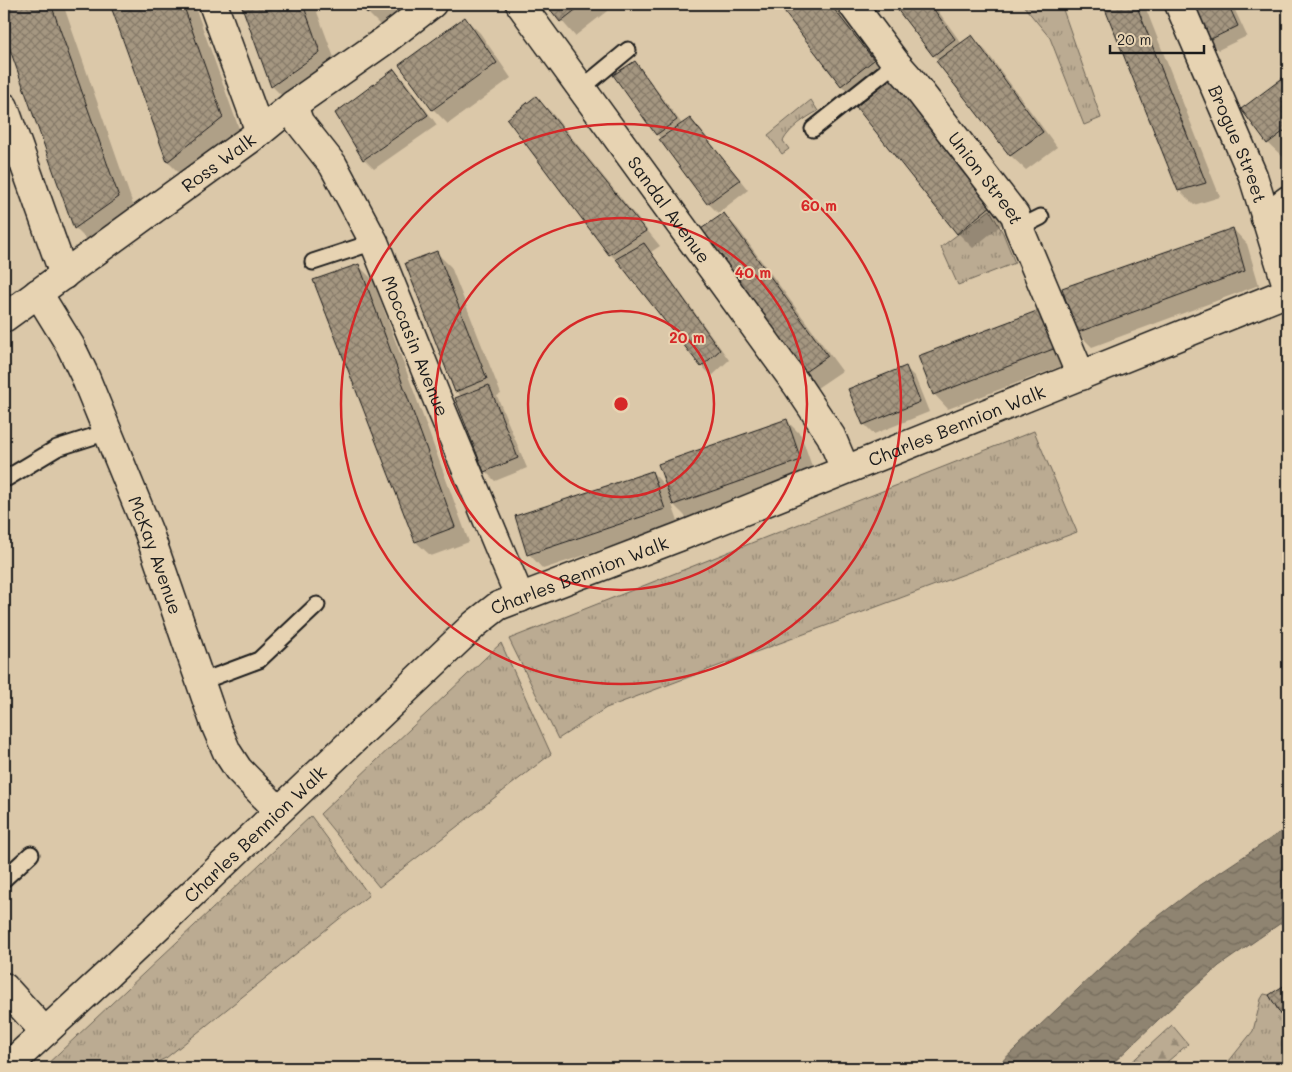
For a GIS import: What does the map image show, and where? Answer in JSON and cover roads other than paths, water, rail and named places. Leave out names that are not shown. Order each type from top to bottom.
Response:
[{"type":"street","points":[[213,4],[260,132]]},
{"type":"street","name":"Ross Walk","points":[[4,318],[432,4]]},
{"type":"street","name":"Sandal Avenue","points":[[520,4],[797,385],[830,436],[845,468]]},
{"type":"street","name":"Union Street","points":[[852,4],[1015,215],[1030,223],[1081,376]]},
{"type":"street","name":"Brogue Street","points":[[1179,4],[1252,176],[1288,291]]},
{"type":"street","name":"Moccasin Avenue","points":[[293,105],[299,122],[333,165],[374,242],[520,598]]},
{"type":"street","points":[[4,107],[64,275]]},
{"type":"street","points":[[1265,218],[1288,200]]},
{"type":"street","name":"Charles Bennion Walk","points":[[6,1068],[109,973],[278,810],[486,615],[498,606],[679,537],[845,468],[1081,376],[1288,291]]},
{"type":"street","name":"McKay Avenue","points":[[38,293],[76,356],[149,533],[200,682],[227,752],[238,769],[278,810]]},
{"type":"street","points":[[4,987],[45,1032]]},
{"type":"lane","points":[[582,88],[628,50]]},
{"type":"lane","points":[[813,129],[896,63]]},
{"type":"lane","points":[[314,262],[374,242]]},
{"type":"lane","points":[[7,478],[57,448],[107,432]]},
{"type":"lane","points":[[200,682],[259,660],[318,605]]},
{"type":"lane","points":[[4,879],[31,854]]},
{"type":"water","points":[[1288,827],[1288,918],[1219,966],[1159,1019],[1108,1068],[995,1068],[1139,931],[1193,890]]}]
